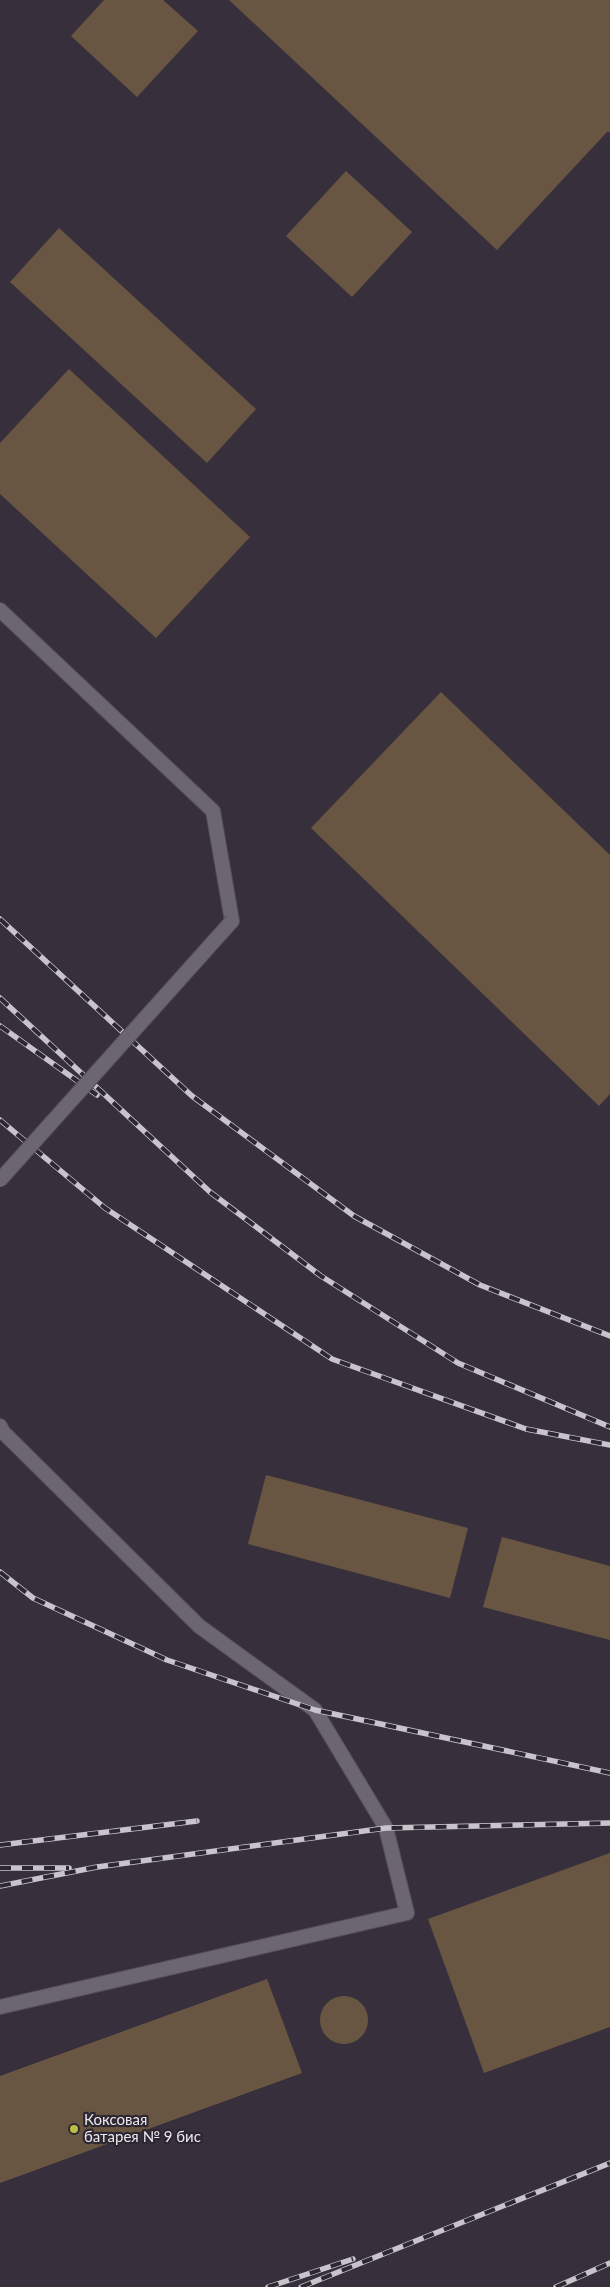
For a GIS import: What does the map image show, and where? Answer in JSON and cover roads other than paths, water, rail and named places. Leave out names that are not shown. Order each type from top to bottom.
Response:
[{"type":"lane","points":[[0,610],[213,811],[232,921],[0,1180]]},
{"type":"lane","points":[[0,1426],[199,1626],[315,1710],[386,1828],[407,1913],[0,2007]]},
{"type":"railway","points":[[0,919],[192,1096],[354,1216],[480,1285],[610,1336]]},
{"type":"railway","points":[[0,998],[210,1192],[321,1276],[458,1363],[610,1427]]},
{"type":"railway","points":[[0,1026],[97,1095]]},
{"type":"railway","points":[[0,1120],[105,1208],[332,1359],[526,1429],[610,1445]]},
{"type":"railway","points":[[0,1572],[33,1598],[167,1660],[315,1710],[610,1773]]},
{"type":"railway","points":[[0,1845],[197,1821]]},
{"type":"railway","points":[[0,1886],[97,1867],[386,1828],[610,1823]]},
{"type":"railway","points":[[0,1868],[69,1868]]},
{"type":"railway","points":[[301,2287],[610,2163]]},
{"type":"railway","points":[[268,2287],[353,2259]]},
{"type":"railway","points":[[556,2287],[610,2263]]},
{"type":"place","name":"Коксовая батарея № 9 бис","points":[[74,2129]]}]
